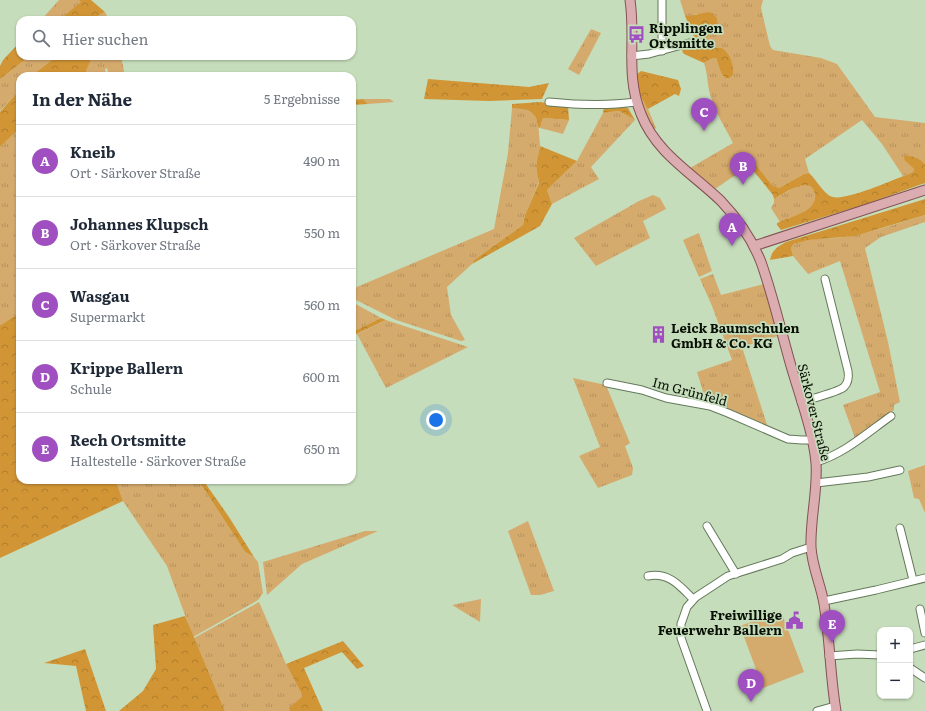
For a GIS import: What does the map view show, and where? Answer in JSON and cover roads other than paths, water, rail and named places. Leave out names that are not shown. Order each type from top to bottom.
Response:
[{"type":"main road","name":"Särkover Straße","points":[[630,0],[632,23],[631,74],[636,102],[647,128],[654,139],[679,165],[728,209],[741,224],[754,246],[801,402],[816,462],[816,483],[811,547],[824,601],[835,709]]},
{"type":"main road","points":[[754,246],[925,190]]},
{"type":"street","points":[[662,0],[662,50]]},
{"type":"street","points":[[631,56],[649,54],[689,43]]},
{"type":"street","points":[[550,102],[612,105],[636,102]]},
{"type":"street","points":[[801,402],[842,389],[847,384],[848,380],[848,372],[825,279]]},
{"type":"street","name":"Im Grünfeld","points":[[607,383],[642,390],[666,398],[710,406],[781,437],[795,440],[811,440]]},
{"type":"street","points":[[816,462],[841,451],[891,416]]},
{"type":"street","points":[[816,483],[868,477],[900,470]]},
{"type":"street","points":[[707,526],[736,574]]},
{"type":"street","points":[[900,528],[913,580]]},
{"type":"street","points":[[707,711],[683,646],[680,632],[684,612],[693,599],[718,582],[811,547]]},
{"type":"street","points":[[648,576],[659,574],[668,577],[693,599]]},
{"type":"street","points":[[824,601],[925,578]]},
{"type":"street","points":[[920,609],[925,632]]},
{"type":"street","points":[[913,648],[925,645]]},
{"type":"street","points":[[829,656],[857,654],[877,655]]},
{"type":"street","points":[[913,670],[925,678]]},
{"type":"street","points":[[817,711],[835,709]]},
{"type":"place","name":"Ripplingen Ortsmitte","points":[[636,34]]},
{"type":"place","name":"Wasgau","points":[[704,131]]},
{"type":"place","name":"Johannes Klupsch","points":[[743,185]]},
{"type":"place","name":"Kneib","points":[[732,246]]},
{"type":"place","name":"Leick Baumschulen GmbH & Co. KG","points":[[658,334]]},
{"type":"place","name":"Freiwillige Feuerwehr Ballern","points":[[795,621]]},
{"type":"place","name":"Rech Ortsmitte","points":[[832,643]]},
{"type":"place","name":"Krippe Ballern","points":[[751,702]]}]
